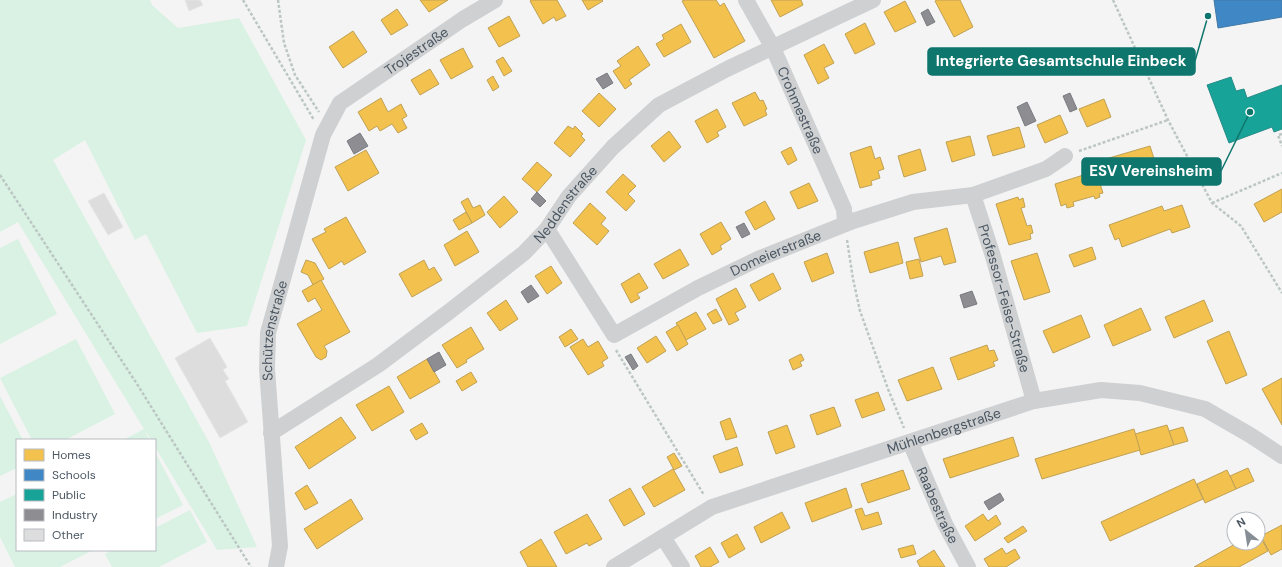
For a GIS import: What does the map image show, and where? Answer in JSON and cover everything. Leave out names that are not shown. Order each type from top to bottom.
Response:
[{"type":"street","name":"Trojestraße","points":[[340,103],[463,19],[495,0]]},
{"type":"street","name":"Crohmestraße","points":[[746,0],[773,48],[844,209],[845,224]]},
{"type":"street","name":"Neddenstraße","points":[[271,433],[378,365],[524,253],[547,229],[569,196],[603,158],[659,105],[727,69],[873,0]]},
{"type":"street","name":"Schützenstraße","points":[[276,567],[280,546],[267,369],[268,333],[326,130],[340,103]]},
{"type":"street","name":"Domeierstraße","points":[[614,335],[652,313],[758,259],[845,224],[913,202],[973,195],[1046,169],[1065,156]]},
{"type":"street","name":"Professor-Feise-Straße","points":[[973,195],[992,253],[1034,401]]},
{"type":"street","points":[[547,229],[614,335]]},
{"type":"street","name":"Mühlenbergstraße","points":[[614,567],[712,507],[1034,401],[1101,390],[1140,393],[1205,409],[1250,435],[1282,456]]},
{"type":"street","name":"Raabestraße","points":[[910,442],[945,524],[968,567]]},
{"type":"street","points":[[663,537],[682,567]]},
{"type":"path","points":[[243,0],[326,130]]},
{"type":"path","points":[[278,0],[284,43],[295,75],[326,130]]},
{"type":"path","points":[[1113,0],[1168,120],[1212,203],[1242,226],[1282,293]]},
{"type":"path","points":[[1065,156],[1168,120]]},
{"type":"path","points":[[1282,134],[1278,135],[1282,146]]},
{"type":"path","points":[[1212,203],[1282,173]]},
{"type":"path","points":[[0,175],[137,384],[251,567]]},
{"type":"path","points":[[845,224],[853,279],[860,311],[888,389],[910,442]]},
{"type":"path","points":[[614,335],[613,345],[712,507]]},
{"type":"green space","points":[[0,0],[150,0],[152,5],[178,28],[239,18],[306,140],[247,326],[197,333],[146,234],[135,240],[85,140],[53,160],[210,444],[257,547],[217,550],[156,449],[156,439],[150,439],[144,429],[18,222],[0,232]]},
{"type":"green space","points":[[18,239],[57,314],[0,344],[0,248]]},
{"type":"green space","points":[[76,339],[115,414],[67,439],[31,439],[0,378]]},
{"type":"green space","points":[[0,396],[22,439],[16,439],[16,468],[0,476]]},
{"type":"green space","points":[[144,429],[149,439],[125,439]]},
{"type":"green space","points":[[156,454],[183,505],[156,518]]},
{"type":"green space","points":[[16,494],[16,551],[91,551],[60,567],[15,567],[0,537],[0,502]]},
{"type":"green space","points":[[190,510],[207,542],[159,567],[112,567],[105,554],[111,551],[156,551],[156,527]]},
{"type":"building: Homes","points":[[420,0],[448,0],[429,12]]},
{"type":"building: Homes","points":[[557,0],[566,16],[556,21],[554,17],[543,24],[530,1]]},
{"type":"building: Homes","points":[[582,0],[602,0],[603,1],[588,10]]},
{"type":"building: Homes","points":[[716,0],[720,6],[724,3],[745,41],[714,58],[682,1]]},
{"type":"building: Homes","points":[[771,0],[801,0],[803,5],[780,17]]},
{"type":"building: Homes","points":[[960,0],[973,27],[954,37],[935,1]]},
{"type":"building: Homes","points":[[905,1],[916,22],[895,32],[884,12]]},
{"type":"building: Homes","points":[[397,9],[408,25],[391,35],[381,20]]},
{"type":"building: Homes","points":[[509,16],[520,36],[499,47],[488,28]]},
{"type":"building: Homes","points":[[865,23],[875,44],[855,54],[845,34]]},
{"type":"building: Homes","points":[[681,24],[691,42],[664,57],[656,44],[664,39],[662,35]]},
{"type":"building: Homes","points":[[353,31],[367,52],[343,68],[329,47]]},
{"type":"building: Homes","points":[[824,44],[834,63],[824,68],[829,78],[818,84],[804,55]]},
{"type":"building: Homes","points":[[638,46],[650,65],[629,80],[632,84],[625,89],[613,71],[621,66],[617,61]]},
{"type":"building: Homes","points":[[463,48],[473,67],[451,79],[440,60]]},
{"type":"building: Homes","points":[[503,57],[512,71],[504,76],[496,61]]},
{"type":"building: Homes","points":[[430,69],[439,84],[420,95],[411,80]]},
{"type":"building: Homes","points":[[493,76],[499,87],[493,91],[487,80]]},
{"type":"building: Homes","points":[[755,92],[760,101],[763,100],[767,109],[765,110],[767,115],[744,126],[732,103]]},
{"type":"building: Homes","points":[[599,93],[616,109],[599,127],[582,111]]},
{"type":"building: Homes","points":[[381,98],[388,112],[401,104],[407,116],[402,119],[407,128],[398,133],[392,124],[380,131],[377,126],[369,131],[358,112]]},
{"type":"building: Homes","points":[[1104,99],[1111,117],[1087,127],[1079,109]]},
{"type":"building: Homes","points":[[717,109],[726,127],[717,132],[719,136],[707,143],[695,121]]},
{"type":"building: Homes","points":[[1060,115],[1068,133],[1045,143],[1037,125]]},
{"type":"building: Homes","points":[[568,126],[573,129],[575,126],[583,134],[581,136],[585,140],[570,157],[554,143]]},
{"type":"building: Homes","points":[[1019,127],[1025,147],[993,156],[987,136]]},
{"type":"building: Homes","points":[[669,131],[681,147],[664,162],[651,146]]},
{"type":"building: Homes","points":[[970,136],[975,155],[952,162],[946,142]]},
{"type":"building: Homes","points":[[871,146],[875,159],[880,157],[884,169],[878,171],[880,178],[871,181],[872,185],[860,188],[850,153]]},
{"type":"building: Homes","points":[[1150,146],[1157,168],[1153,169],[1154,173],[1147,175],[1146,171],[1127,177],[1128,181],[1121,183],[1120,179],[1116,181],[1109,158]]},
{"type":"building: Homes","points":[[791,147],[797,160],[788,165],[781,152]]},
{"type":"building: Homes","points":[[920,149],[926,170],[904,177],[898,156]]},
{"type":"building: Homes","points":[[366,150],[379,173],[348,191],[335,167]]},
{"type":"building: Homes","points":[[537,162],[552,175],[537,192],[522,179]]},
{"type":"building: Homes","points":[[1096,171],[1103,193],[1099,194],[1100,197],[1095,199],[1094,196],[1073,202],[1074,206],[1067,208],[1066,204],[1061,206],[1055,184]]},
{"type":"building: Homes","points":[[623,174],[636,186],[628,194],[635,201],[626,211],[606,192]]},
{"type":"building: Homes","points":[[809,183],[818,201],[798,209],[790,192]]},
{"type":"building: Homes","points":[[1282,189],[1282,212],[1264,222],[1254,204]]},
{"type":"building: Homes","points":[[504,196],[518,212],[500,228],[487,212]]},
{"type":"building: Homes","points":[[1018,197],[1019,200],[1023,198],[1025,207],[1021,208],[1027,226],[1031,225],[1033,233],[1030,234],[1031,239],[1009,245],[996,204]]},
{"type":"building: Homes","points":[[468,198],[473,208],[480,205],[485,215],[472,223],[461,202]]},
{"type":"building: Homes","points":[[765,201],[775,219],[755,230],[745,212]]},
{"type":"building: Homes","points":[[590,203],[606,218],[601,224],[609,231],[597,245],[573,223]]},
{"type":"building: Homes","points":[[1182,205],[1190,227],[1172,233],[1170,229],[1122,247],[1119,238],[1115,240],[1109,225],[1162,206],[1164,211]]},
{"type":"building: Homes","points":[[466,212],[472,223],[459,230],[453,220]]},
{"type":"building: Homes","points":[[346,217],[366,252],[344,265],[342,261],[329,269],[312,239],[326,232],[324,229]]},
{"type":"building: Homes","points":[[721,222],[731,239],[720,246],[722,249],[712,255],[700,234]]},
{"type":"building: Homes","points":[[947,228],[956,262],[944,265],[941,256],[921,262],[914,238]]},
{"type":"building: Homes","points":[[467,231],[479,252],[455,266],[444,245]]},
{"type":"building: Homes","points":[[898,242],[903,263],[870,273],[864,252]]},
{"type":"building: Homes","points":[[1092,247],[1096,259],[1074,267],[1069,255]]},
{"type":"building: Homes","points":[[680,249],[689,265],[663,279],[654,264]]},
{"type":"building: Homes","points":[[827,253],[834,273],[812,282],[804,262]]},
{"type":"building: Homes","points":[[1037,253],[1050,292],[1024,300],[1011,261]]},
{"type":"building: Homes","points":[[919,259],[923,276],[910,279],[906,262]]},
{"type":"building: Homes","points":[[306,260],[315,263],[324,279],[313,285],[308,275],[301,272]]},
{"type":"building: Homes","points":[[424,260],[429,270],[434,267],[442,280],[412,297],[399,274]]},
{"type":"building: Homes","points":[[551,266],[562,283],[547,294],[535,276]]},
{"type":"building: Homes","points":[[639,273],[648,288],[637,294],[640,298],[631,303],[621,284]]},
{"type":"building: Homes","points":[[773,273],[781,289],[759,301],[750,285]]},
{"type":"building: Homes","points":[[321,280],[350,332],[324,346],[327,351],[326,357],[321,360],[316,357],[297,324],[322,310],[315,298],[308,302],[302,291]]},
{"type":"building: Homes","points":[[736,288],[746,307],[735,313],[739,320],[729,325],[716,299]]},
{"type":"building: Homes","points":[[506,300],[518,319],[500,331],[487,313]]},
{"type":"building: Homes","points":[[1204,300],[1213,321],[1174,338],[1165,317]]},
{"type":"building: Homes","points":[[1141,308],[1151,330],[1113,346],[1104,325]]},
{"type":"building: Homes","points":[[716,309],[722,320],[713,324],[707,314]]},
{"type":"building: Homes","points":[[696,312],[706,329],[686,340],[676,323]]},
{"type":"building: Homes","points":[[1081,315],[1090,337],[1053,353],[1043,331]]},
{"type":"building: Homes","points":[[678,325],[688,344],[677,351],[666,332]]},
{"type":"building: Homes","points":[[471,327],[484,349],[466,360],[467,362],[457,368],[442,345]]},
{"type":"building: Homes","points":[[571,329],[578,339],[565,347],[559,337]]},
{"type":"building: Homes","points":[[1229,331],[1247,375],[1226,384],[1207,341]]},
{"type":"building: Homes","points":[[656,336],[666,351],[647,363],[637,348]]},
{"type":"building: Homes","points":[[583,339],[588,347],[598,341],[608,358],[602,362],[604,366],[588,375],[570,347]]},
{"type":"building: Homes","points":[[987,345],[989,351],[994,350],[998,360],[993,362],[995,366],[958,380],[950,358]]},
{"type":"building: Homes","points":[[801,354],[804,360],[800,362],[802,366],[793,370],[789,360]]},
{"type":"building: Homes","points":[[427,359],[440,382],[410,399],[397,377]]},
{"type":"building: Homes","points":[[933,367],[942,389],[907,401],[898,380]]},
{"type":"building: Homes","points":[[471,372],[477,382],[462,391],[456,381]]},
{"type":"building: Homes","points":[[1282,378],[1282,425],[1262,389]]},
{"type":"building: Homes","points":[[389,386],[404,412],[372,431],[356,405]]},
{"type":"building: Homes","points":[[878,392],[885,410],[862,418],[855,400]]},
{"type":"building: Homes","points":[[834,407],[841,426],[817,435],[810,415]]},
{"type":"building: Homes","points":[[341,417],[356,438],[309,469],[295,447]]},
{"type":"building: Homes","points":[[730,418],[737,437],[726,440],[720,422]]},
{"type":"building: Homes","points":[[422,423],[428,433],[416,440],[410,430]]},
{"type":"building: Homes","points":[[787,425],[795,447],[776,454],[768,432]]},
{"type":"building: Homes","points":[[1167,425],[1174,445],[1141,455],[1135,434]]},
{"type":"building: Homes","points":[[1183,427],[1188,441],[1174,445],[1169,431]]},
{"type":"building: Homes","points":[[1134,429],[1140,450],[1042,479],[1035,459]]},
{"type":"building: Homes","points":[[1013,437],[1019,456],[950,478],[943,459]]},
{"type":"building: Homes","points":[[737,447],[743,465],[720,473],[713,456]]},
{"type":"building: Homes","points":[[674,453],[682,466],[674,470],[667,457]]},
{"type":"building: Homes","points":[[1248,468],[1254,481],[1236,489],[1230,476]]},
{"type":"building: Homes","points":[[673,469],[685,490],[654,507],[642,487]]},
{"type":"building: Homes","points":[[903,470],[910,489],[868,503],[861,484]]},
{"type":"building: Homes","points":[[1227,470],[1236,489],[1205,503],[1197,484]]},
{"type":"building: Homes","points":[[1194,479],[1203,499],[1110,541],[1101,522]]},
{"type":"building: Homes","points":[[307,485],[318,503],[305,510],[295,493]]},
{"type":"building: Homes","points":[[630,488],[645,514],[624,526],[609,500]]},
{"type":"building: Homes","points":[[846,488],[852,507],[812,522],[805,503]]},
{"type":"building: Homes","points":[[351,499],[363,519],[317,549],[304,529]]},
{"type":"building: Homes","points":[[862,508],[865,516],[878,512],[882,524],[862,530],[855,510]]},
{"type":"building: Homes","points":[[782,512],[790,528],[761,543],[754,527]]},
{"type":"building: Homes","points":[[587,514],[602,539],[589,546],[587,543],[566,554],[554,532]]},
{"type":"building: Homes","points":[[983,514],[988,521],[996,515],[1001,524],[975,541],[965,526]]},
{"type":"building: Homes","points":[[1282,525],[1282,549],[1271,555],[1266,546],[1266,533]]},
{"type":"building: Homes","points":[[1023,526],[1027,531],[1008,543],[1004,538]]},
{"type":"building: Homes","points":[[737,534],[745,549],[729,558],[721,543]]},
{"type":"building: Homes","points":[[541,539],[557,567],[528,567],[520,552]]},
{"type":"building: Homes","points":[[913,545],[916,554],[901,558],[898,549]]},
{"type":"building: Homes","points":[[710,547],[719,562],[710,567],[701,567],[695,556]]},
{"type":"building: Homes","points":[[1266,547],[1268,551],[1239,567],[1194,567],[1226,549],[1226,551],[1266,551]]},
{"type":"building: Homes","points":[[1002,548],[1006,554],[1015,549],[1020,558],[1006,567],[989,567],[984,559]]},
{"type":"building: Homes","points":[[934,550],[945,567],[920,567],[917,561]]},
{"type":"building: Schools","points":[[1214,0],[1282,0],[1282,17],[1218,28]]},
{"type":"building: Public","points":[[1231,77],[1236,91],[1244,89],[1247,98],[1282,85],[1282,129],[1274,132],[1272,127],[1229,143],[1207,85]]},
{"type":"building: Industry","points":[[928,9],[935,22],[927,26],[921,13]]},
{"type":"building: Industry","points":[[607,73],[613,83],[603,89],[596,79]]},
{"type":"building: Industry","points":[[1070,93],[1077,109],[1070,112],[1063,96]]},
{"type":"building: Industry","points":[[1027,102],[1036,121],[1025,126],[1017,107]]},
{"type":"building: Industry","points":[[360,133],[368,146],[354,154],[347,141]]},
{"type":"building: Industry","points":[[537,192],[546,201],[540,207],[531,199]]},
{"type":"building: Industry","points":[[744,223],[750,234],[742,238],[736,227]]},
{"type":"building: Industry","points":[[531,285],[539,296],[528,303],[521,292]]},
{"type":"building: Industry","points":[[972,291],[977,304],[964,308],[960,295]]},
{"type":"building: Industry","points":[[439,352],[446,365],[434,372],[427,359]]},
{"type":"building: Industry","points":[[631,354],[638,366],[633,370],[625,357]]},
{"type":"building: Industry","points":[[1000,493],[1004,500],[989,510],[984,502]]},
{"type":"building: Other","points":[[185,0],[200,0],[203,5],[189,11]]},
{"type":"building: Other","points":[[104,193],[123,227],[108,235],[88,201]]},
{"type":"building: Other","points":[[210,338],[227,367],[223,370],[229,379],[225,381],[248,422],[220,438],[175,358]]},
{"type":"place","name":"Integrierte Gesamtschule Einbeck","points":[[1208,16]]},
{"type":"place","name":"ESV Vereinsheim","points":[[1250,112]]}]
